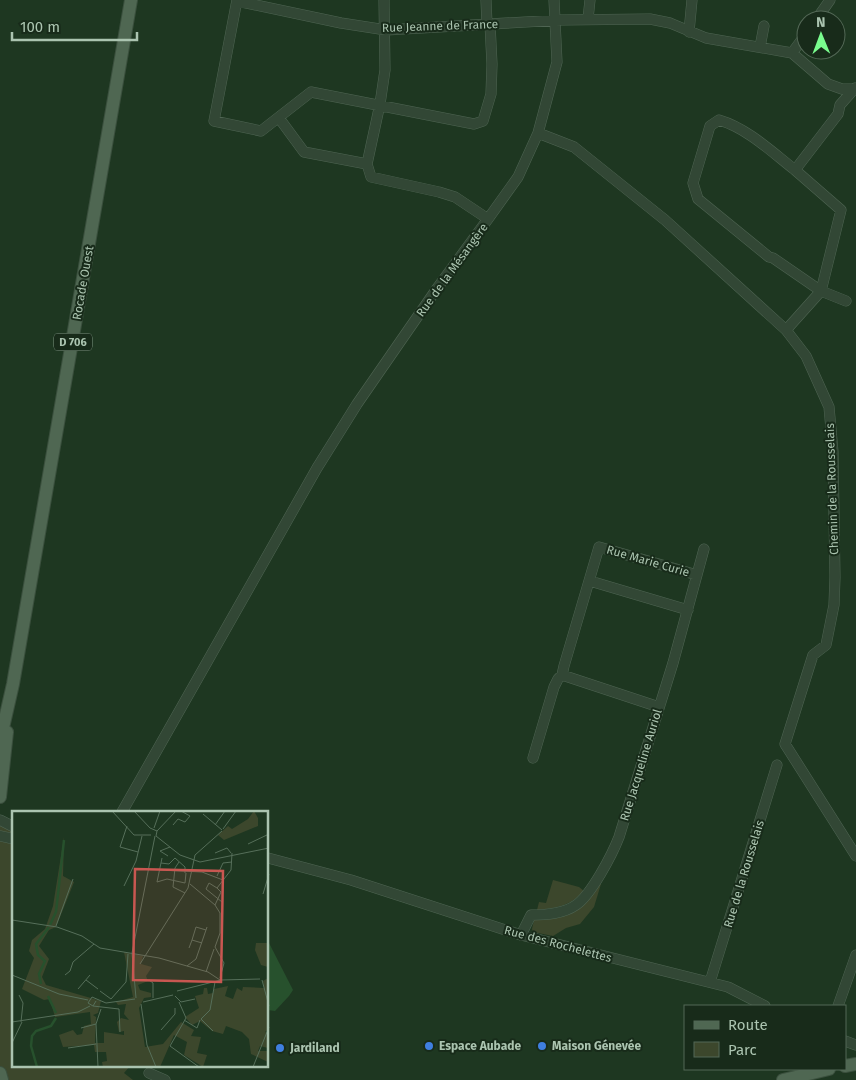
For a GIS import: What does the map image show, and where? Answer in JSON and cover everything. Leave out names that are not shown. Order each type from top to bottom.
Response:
[{"type":"main road","name":"Rocade Ouest","points":[[0,742],[13,684],[131,0]]},
{"type":"main road","name":"Rocade Ouest","points":[[0,796],[13,684]]},
{"type":"main road","points":[[788,1079],[826,1070]]},
{"type":"main road","points":[[0,1073],[2,1080]]},
{"type":"street","points":[[237,0],[214,121],[261,131],[311,92],[380,104],[474,124],[483,121],[490,94],[492,64],[486,0]]},
{"type":"street","name":"Rue Jeanne de France","points":[[237,0],[341,23],[386,30],[556,20],[650,19],[670,23],[706,38],[792,54]]},
{"type":"street","points":[[384,0],[386,30],[385,70],[367,164],[371,177],[455,197],[488,220]]},
{"type":"street","name":"Rue de la Mésangère","points":[[123,811],[287,519],[357,404],[438,287],[518,177],[538,132],[557,62],[554,0]]},
{"type":"street","points":[[588,19],[590,0]]},
{"type":"street","points":[[689,32],[692,0]]},
{"type":"street","points":[[760,47],[764,26]]},
{"type":"street","points":[[796,48],[792,54],[828,84],[842,89],[855,88]]},
{"type":"street","points":[[795,170],[838,114],[840,105],[855,88]]},
{"type":"street","points":[[279,118],[304,152],[367,164]]},
{"type":"street","points":[[786,330],[821,291],[841,210],[765,146],[728,122],[719,120],[710,126],[694,183],[698,199],[769,257],[821,291],[846,301]]},
{"type":"street","name":"Chemin de la Rousselais","points":[[538,132],[574,146],[665,220],[786,330],[806,356],[829,408],[833,452],[834,605],[826,645],[813,655],[784,744],[856,856]]},
{"type":"street","name":"Rue Marie Curie","points":[[590,581],[599,547],[697,575]]},
{"type":"street","name":"Rue Jacqueline Auriol","points":[[521,935],[531,915],[559,913],[577,905],[610,860],[619,837],[688,610],[704,549]]},
{"type":"street","points":[[533,758],[554,686],[562,675],[590,581],[688,610]]},
{"type":"street","points":[[562,675],[658,707]]},
{"type":"street","name":"Rue de la Rousselais","points":[[710,982],[777,765]]},
{"type":"street","points":[[0,820],[12,826]]},
{"type":"street","name":"Rue des Rochelettes","points":[[269,858],[351,880],[521,935],[710,982],[736,990],[763,1005]]},
{"type":"street","points":[[838,1005],[856,955]]},
{"type":"street","points":[[149,1073],[165,1080]]},
{"type":"green space","points":[[0,817],[12,820],[12,1068],[128,1068],[124,1073],[133,1080],[0,1080]]},
{"type":"green space","points":[[553,880],[579,887],[584,891],[568,903],[537,910],[539,902],[546,903]]},
{"type":"green space","points":[[597,884],[601,884],[594,907],[580,924],[566,928],[553,936],[533,932],[534,920],[560,916]]},
{"type":"shaded area","points":[[269,943],[293,990],[275,1011],[269,1010]]},
{"type":"place","name":"Espace Aubade","points":[[429,1046]]},
{"type":"place","name":"Maison Génevée","points":[[542,1046]]},
{"type":"place","name":"Jardiland","points":[[280,1048]]}]
